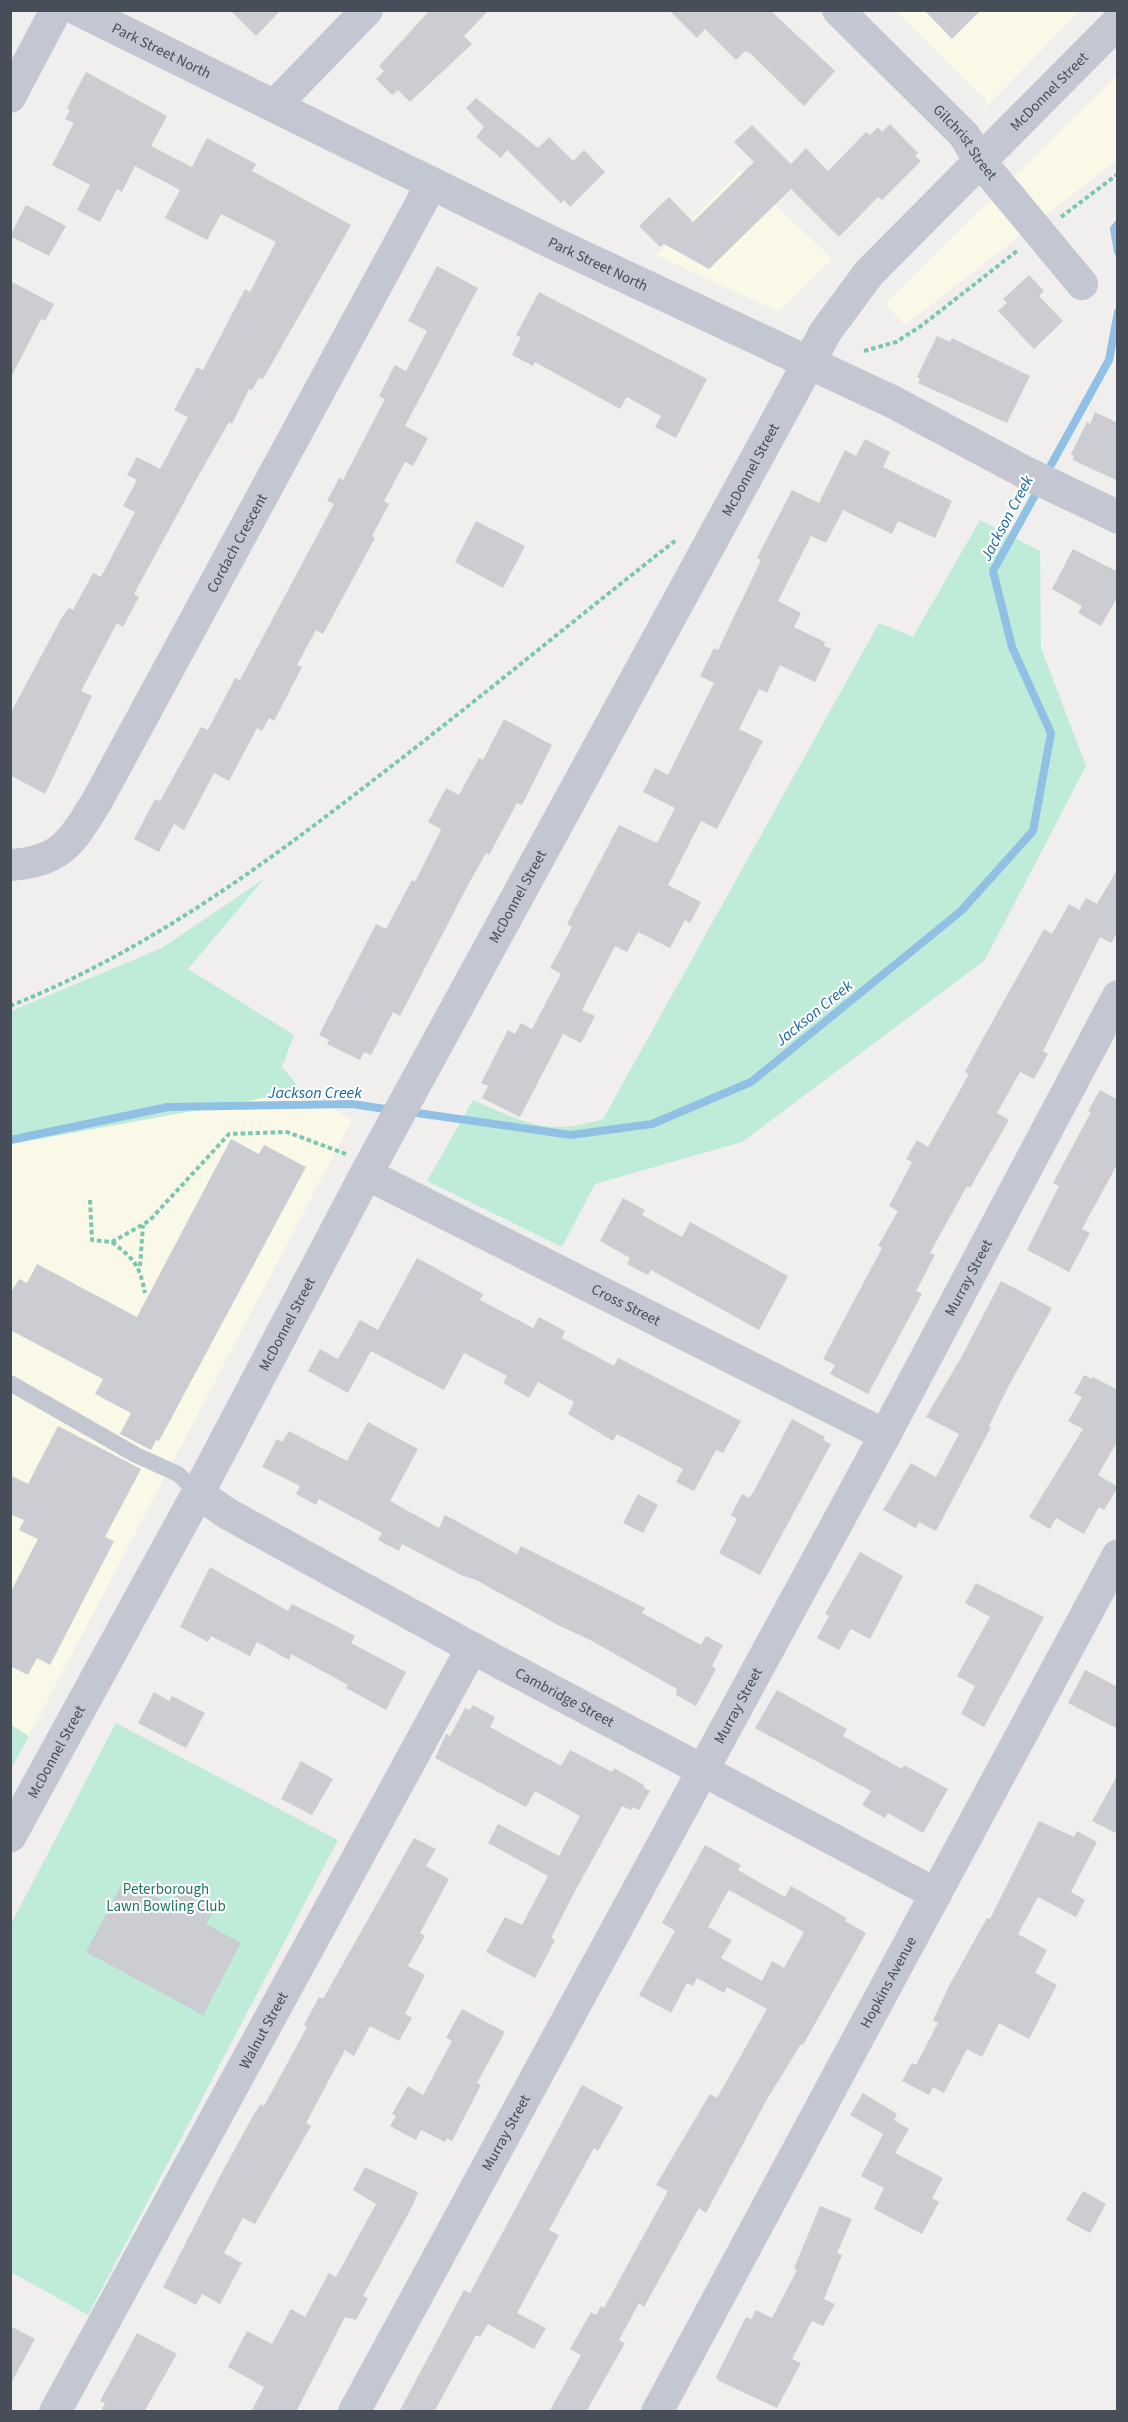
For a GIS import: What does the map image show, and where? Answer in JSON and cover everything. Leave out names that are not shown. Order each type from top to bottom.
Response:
[{"type":"street","points":[[10,97],[56,10]]},
{"type":"street","points":[[275,105],[367,10]]},
{"type":"street","name":"Gilchrist Street","points":[[838,10],[964,135],[980,161],[1082,284]]},
{"type":"street","name":"Park Street North","points":[[98,14],[432,183],[808,364],[893,402],[1118,517]]},
{"type":"street","name":"McDonnel Street","points":[[10,1836],[198,1493],[364,1159],[414,1085],[826,331],[861,282],[1118,22]]},
{"type":"street","name":"Cordach Crescent","points":[[10,865],[36,864],[71,842],[92,809],[117,768],[432,183]]},
{"type":"street","name":"Murray Street","points":[[354,2412],[885,1435],[1118,996]]},
{"type":"street","name":"Cross Street","points":[[364,1159],[885,1435]]},
{"type":"street","name":"Cambridge Street","points":[[198,1493],[228,1514],[472,1648],[936,1893]]},
{"type":"street","name":"Hopkins Avenue","points":[[657,2412],[1118,1555]]},
{"type":"street","name":"Walnut Street","points":[[55,2412],[472,1648]]},
{"type":"lane","points":[[10,1383],[136,1455],[178,1474],[198,1493]]},
{"type":"path","points":[[864,351],[896,342],[921,326]]},
{"type":"path","points":[[10,1006],[145,940],[226,891],[521,666],[676,540]]},
{"type":"path","points":[[112,1242],[143,1225],[229,1134],[287,1132],[364,1159]]},
{"type":"path","points":[[90,1200],[92,1240],[112,1242],[140,1267]]},
{"type":"path","points":[[143,1225],[140,1267],[145,1293]]},
{"type":"shaded area","points":[[896,11],[1080,11],[983,110],[987,101]]},
{"type":"shaded area","points":[[1117,75],[1117,160],[905,325],[885,304]]},
{"type":"shaded area","points":[[740,171],[832,259],[779,312],[656,255]]},
{"type":"shaded area","points":[[302,1091],[352,1120],[29,1736],[11,1725],[11,1144]]},
{"type":"green space","points":[[980,520],[1040,551],[1041,648],[1086,766],[985,960],[742,1142],[595,1184],[562,1247],[427,1181],[473,1100],[507,1115],[550,1127],[566,1127],[603,1119],[879,623],[913,637]]},
{"type":"green space","points":[[264,879],[188,969],[294,1035],[282,1067],[302,1091],[11,1144],[11,1011],[162,948]]},
{"type":"green space","name":"Peterborough Lawn Bowling Club","points":[[116,1723],[338,1840],[88,2315],[11,2272],[11,1924]]},
{"type":"green space","points":[[11,1725],[29,1736],[11,1769]]},
{"type":"building","points":[[230,10],[281,10],[256,36]]},
{"type":"building","points":[[430,10],[489,10],[464,36],[472,44],[410,102],[398,90],[392,95],[376,79],[384,71],[379,66]]},
{"type":"building","points":[[669,10],[770,10],[835,71],[804,106],[750,53],[745,51],[736,60],[705,29],[697,38]]},
{"type":"building","points":[[924,10],[981,10],[952,39]]},
{"type":"building","points":[[86,72],[167,116],[151,146],[192,167],[207,138],[256,164],[252,171],[351,225],[263,379],[259,378],[252,390],[249,389],[232,424],[229,422],[196,480],[134,594],[139,597],[123,627],[117,623],[81,691],[92,696],[45,794],[10,775],[10,714],[61,619],[69,608],[73,610],[93,573],[101,577],[135,512],[123,506],[137,480],[127,475],[137,457],[160,469],[188,417],[174,410],[197,367],[203,370],[245,289],[250,292],[276,242],[221,214],[207,240],[165,218],[180,190],[135,166],[122,192],[117,189],[100,222],[77,210],[90,185],[52,165],[74,123],[65,119],[70,110],[67,108]]},
{"type":"building","points":[[476,98],[538,148],[549,137],[573,161],[584,150],[605,172],[570,207],[564,200],[561,203],[507,150],[501,158],[476,137],[484,127],[466,108]]},
{"type":"building","points":[[890,124],[918,153],[915,156],[921,161],[882,200],[878,197],[839,237],[791,189],[709,269],[664,244],[660,247],[639,226],[669,197],[693,222],[754,162],[734,142],[752,125],[791,164],[806,148],[828,171],[866,132],[870,135],[878,127],[882,132]]},
{"type":"building","points":[[26,205],[66,226],[49,256],[10,236]]},
{"type":"building","points":[[437,266],[478,288],[405,426],[428,438],[413,466],[405,462],[384,501],[389,504],[372,536],[375,538],[323,634],[316,630],[297,665],[302,667],[274,721],[269,718],[262,731],[257,728],[229,781],[214,773],[184,830],[174,824],[159,852],[134,839],[155,799],[160,801],[201,727],[208,730],[235,678],[240,680],[334,504],[327,501],[339,478],[343,480],[385,399],[379,396],[395,365],[406,371],[427,331],[408,321]]},
{"type":"building","points":[[1029,275],[1044,291],[1039,296],[1063,321],[1034,349],[998,311],[1007,303],[1003,299]]},
{"type":"building","points":[[10,281],[54,304],[45,321],[41,319],[10,379]]},
{"type":"building","points":[[539,292],[707,379],[676,438],[655,427],[661,416],[627,397],[620,409],[535,362],[533,366],[512,355],[521,337],[516,335]]},
{"type":"building","points":[[937,336],[950,342],[952,338],[1030,376],[1007,423],[918,383],[920,379],[917,377]]},
{"type":"building","points":[[1095,412],[1118,423],[1118,481],[1073,460],[1074,456],[1071,454],[1087,422],[1090,424]]},
{"type":"building","points":[[865,439],[890,452],[883,467],[952,501],[935,538],[898,521],[892,534],[843,510],[826,543],[811,536],[778,601],[801,613],[794,627],[825,642],[824,646],[831,649],[815,682],[780,665],[767,693],[759,689],[739,729],[763,741],[717,829],[701,821],[668,885],[701,902],[690,923],[685,920],[670,948],[638,932],[627,952],[615,946],[582,1010],[595,1016],[581,1043],[563,1034],[520,1117],[482,1098],[488,1086],[481,1083],[508,1030],[515,1034],[521,1023],[532,1029],[561,974],[550,968],[572,927],[567,924],[619,825],[657,843],[675,808],[643,792],[655,768],[668,775],[714,683],[700,676],[714,648],[718,650],[761,560],[757,558],[792,490],[819,503],[845,450],[856,456]]},
{"type":"building","points":[[476,521],[525,546],[503,588],[455,562]]},
{"type":"building","points":[[1073,549],[1118,572],[1118,596],[1101,626],[1078,613],[1082,606],[1052,589]]},
{"type":"building","points":[[504,719],[552,745],[522,805],[517,803],[489,855],[486,853],[468,885],[400,1016],[393,1012],[371,1055],[364,1052],[360,1060],[327,1044],[329,1040],[319,1035],[376,924],[386,929],[412,880],[415,882],[441,829],[428,822],[446,788],[459,795],[479,758],[483,760]]},
{"type":"building","points":[[1118,868],[1118,932],[1111,943],[1100,937],[1043,1051],[1048,1054],[1034,1079],[1020,1072],[997,1113],[1009,1120],[970,1188],[967,1186],[930,1253],[935,1255],[916,1291],[922,1294],[868,1394],[830,1374],[835,1365],[823,1359],[882,1248],[878,1246],[898,1211],[889,1206],[912,1162],[906,1159],[917,1140],[928,1147],[969,1074],[965,1072],[1044,929],[1052,934],[1069,904],[1079,910],[1086,898],[1097,904]]},
{"type":"building","points":[[1100,1090],[1118,1100],[1118,1163],[1082,1229],[1090,1233],[1069,1272],[1027,1250],[1059,1186],[1053,1183],[1091,1112],[1088,1111]]},
{"type":"building","points":[[231,1139],[259,1154],[264,1145],[306,1167],[159,1441],[156,1440],[151,1450],[120,1434],[131,1413],[95,1394],[103,1379],[10,1330],[10,1294],[19,1279],[27,1283],[37,1264],[137,1317]]},
{"type":"building","points":[[623,1198],[645,1210],[642,1215],[682,1237],[690,1222],[788,1276],[759,1330],[651,1270],[648,1275],[627,1264],[630,1258],[600,1241]]},
{"type":"building","points":[[417,1258],[483,1294],[480,1300],[533,1328],[539,1317],[565,1331],[562,1338],[614,1366],[618,1358],[741,1421],[723,1453],[716,1450],[694,1491],[676,1482],[683,1469],[617,1434],[613,1441],[568,1414],[574,1402],[538,1382],[529,1398],[503,1383],[507,1376],[464,1353],[444,1390],[371,1351],[348,1393],[308,1371],[320,1349],[338,1359],[360,1320],[378,1330]]},
{"type":"building","points":[[1001,1281],[1052,1308],[1008,1387],[989,1426],[991,1427],[936,1531],[919,1522],[916,1528],[883,1510],[911,1463],[936,1477],[959,1434],[926,1417],[962,1356]]},
{"type":"building","points":[[1084,1375],[1092,1379],[1093,1377],[1118,1390],[1118,1440],[1098,1475],[1118,1487],[1104,1510],[1099,1507],[1084,1534],[1056,1518],[1050,1529],[1029,1517],[1083,1429],[1068,1421],[1082,1397],[1074,1393]]},
{"type":"building","points":[[792,1419],[825,1437],[823,1440],[831,1444],[760,1575],[719,1553],[737,1519],[731,1515],[742,1494],[749,1498],[754,1491]]},
{"type":"building","points":[[368,1422],[418,1449],[390,1501],[439,1528],[445,1515],[517,1554],[521,1546],[645,1608],[642,1613],[701,1645],[706,1636],[723,1645],[712,1666],[716,1669],[696,1706],[676,1695],[677,1689],[476,1580],[463,1576],[402,1544],[399,1551],[378,1540],[382,1533],[319,1499],[316,1505],[296,1494],[300,1486],[262,1467],[277,1439],[282,1442],[289,1431],[347,1461]]},
{"type":"building","points":[[58,1426],[141,1469],[105,1537],[114,1541],[50,1665],[37,1658],[28,1675],[10,1666],[10,1593],[38,1539],[19,1530],[24,1520],[10,1514],[10,1475],[28,1484]]},
{"type":"building","points":[[638,1494],[658,1505],[643,1533],[623,1523]]},
{"type":"building","points":[[860,1552],[903,1576],[870,1639],[851,1629],[839,1650],[817,1638],[829,1616],[825,1614]]},
{"type":"building","points":[[210,1567],[288,1611],[292,1604],[355,1636],[351,1643],[406,1672],[386,1710],[346,1688],[348,1685],[291,1654],[289,1660],[257,1642],[250,1656],[211,1636],[208,1642],[180,1627]]},
{"type":"building","points":[[976,1583],[1044,1617],[984,1727],[961,1714],[975,1686],[957,1676],[990,1617],[965,1603]]},
{"type":"building","points":[[1085,1670],[1118,1687],[1118,1729],[1068,1703]]},
{"type":"building","points":[[777,1690],[847,1729],[843,1736],[902,1769],[904,1765],[948,1789],[923,1833],[888,1813],[885,1818],[862,1805],[871,1791],[755,1728]]},
{"type":"building","points":[[154,1692],[169,1701],[172,1696],[205,1713],[186,1748],[138,1723]]},
{"type":"building","points":[[473,1705],[495,1717],[490,1727],[561,1766],[570,1750],[612,1772],[614,1768],[644,1785],[643,1787],[650,1791],[639,1810],[632,1807],[631,1810],[622,1806],[551,1938],[555,1940],[535,1978],[486,1952],[505,1917],[522,1925],[548,1876],[488,1843],[498,1824],[559,1856],[580,1816],[535,1791],[526,1807],[435,1758],[446,1734],[450,1736],[465,1708],[470,1710]]},
{"type":"building","points":[[301,1761],[333,1779],[312,1815],[281,1799]]},
{"type":"building","points":[[1118,1774],[1118,1834],[1092,1821]]},
{"type":"building","points":[[1039,1821],[1074,1837],[1077,1831],[1097,1842],[1071,1892],[1085,1900],[1076,1917],[1038,1897],[1018,1934],[1047,1950],[1035,1973],[1057,1985],[1029,2039],[999,2023],[982,2057],[967,2049],[944,2093],[933,2087],[929,2095],[902,2081],[912,2063],[916,2065],[938,2023],[933,2020],[949,1986],[987,1918],[990,1919]]},
{"type":"building","points":[[414,1838],[436,1849],[426,1866],[449,1879],[420,1933],[425,1936],[408,1966],[425,1975],[405,2014],[412,2018],[399,2041],[370,2026],[354,2056],[345,2050],[306,2123],[311,2126],[255,2224],[243,2218],[224,2253],[242,2263],[220,2304],[202,2294],[196,2305],[163,2287],[254,2114],[261,2104],[264,2106],[307,2027],[304,2025],[319,1997],[323,1999]]},
{"type":"building","points":[[705,1845],[741,1865],[738,1870],[785,1897],[791,1886],[847,1918],[845,1921],[866,1933],[803,2045],[801,2044],[766,2101],[706,2213],[699,2208],[644,2307],[639,2303],[619,2340],[625,2343],[586,2412],[549,2412],[581,2355],[570,2349],[591,2312],[596,2315],[601,2306],[604,2308],[668,2191],[656,2185],[710,2094],[717,2098],[767,2009],[727,1987],[724,1993],[697,1978],[693,1986],[687,1983],[671,2013],[639,1995],[675,1931],[662,1923]],"holes":[[[729,1890],[804,1932],[784,1968],[772,1961],[762,1981],[721,1958],[732,1940],[708,1927]]]},
{"type":"building","points":[[124,1880],[170,1905],[179,1888],[215,1908],[206,1924],[241,1943],[203,2015],[86,1952]]},
{"type":"building","points":[[462,2009],[505,2032],[477,2083],[481,2085],[452,2141],[447,2138],[445,2142],[421,2130],[416,2140],[390,2126],[396,2116],[392,2114],[408,2086],[423,2095],[452,2041],[446,2038]]},
{"type":"building","points":[[582,2085],[623,2107],[598,2151],[594,2148],[549,2230],[559,2235],[517,2313],[546,2328],[534,2349],[488,2324],[480,2337],[476,2335],[434,2412],[399,2412],[464,2290],[470,2293]]},
{"type":"building","points":[[863,2093],[897,2114],[894,2120],[909,2129],[895,2153],[943,2178],[932,2198],[939,2202],[922,2234],[874,2209],[884,2188],[861,2176],[883,2134],[850,2115]]},
{"type":"building","points":[[365,2167],[418,2192],[413,2205],[363,2296],[368,2298],[356,2320],[345,2317],[296,2412],[251,2412],[264,2387],[228,2367],[247,2331],[272,2344],[291,2309],[305,2317],[329,2273],[336,2277],[376,2204],[353,2190]]},
{"type":"building","points":[[1083,2191],[1106,2204],[1090,2233],[1066,2220]]},
{"type":"building","points":[[820,2206],[852,2219],[837,2253],[842,2255],[824,2299],[835,2304],[823,2326],[812,2321],[792,2359],[801,2363],[777,2408],[719,2381],[716,2377],[746,2317],[751,2319],[756,2310],[772,2318],[797,2270],[794,2268]]},
{"type":"building","points":[[10,2326],[35,2339],[10,2385]]},
{"type":"building","points":[[137,2333],[177,2354],[144,2412],[101,2412],[105,2403],[100,2401]]},
{"type":"waterway","name":"Jackson Creek","points":[[1118,224],[1114,229],[1118,252]]},
{"type":"waterway","name":"Jackson Creek","points":[[1046,474],[1109,360],[1118,312]]},
{"type":"waterway","name":"Jackson Creek","points":[[410,1112],[571,1135],[652,1124],[751,1082],[961,911],[1033,831],[1051,733],[1012,647],[993,571],[1039,488]]},
{"type":"waterway","name":"Jackson Creek","points":[[10,1140],[168,1107],[352,1104],[392,1110]]}]
